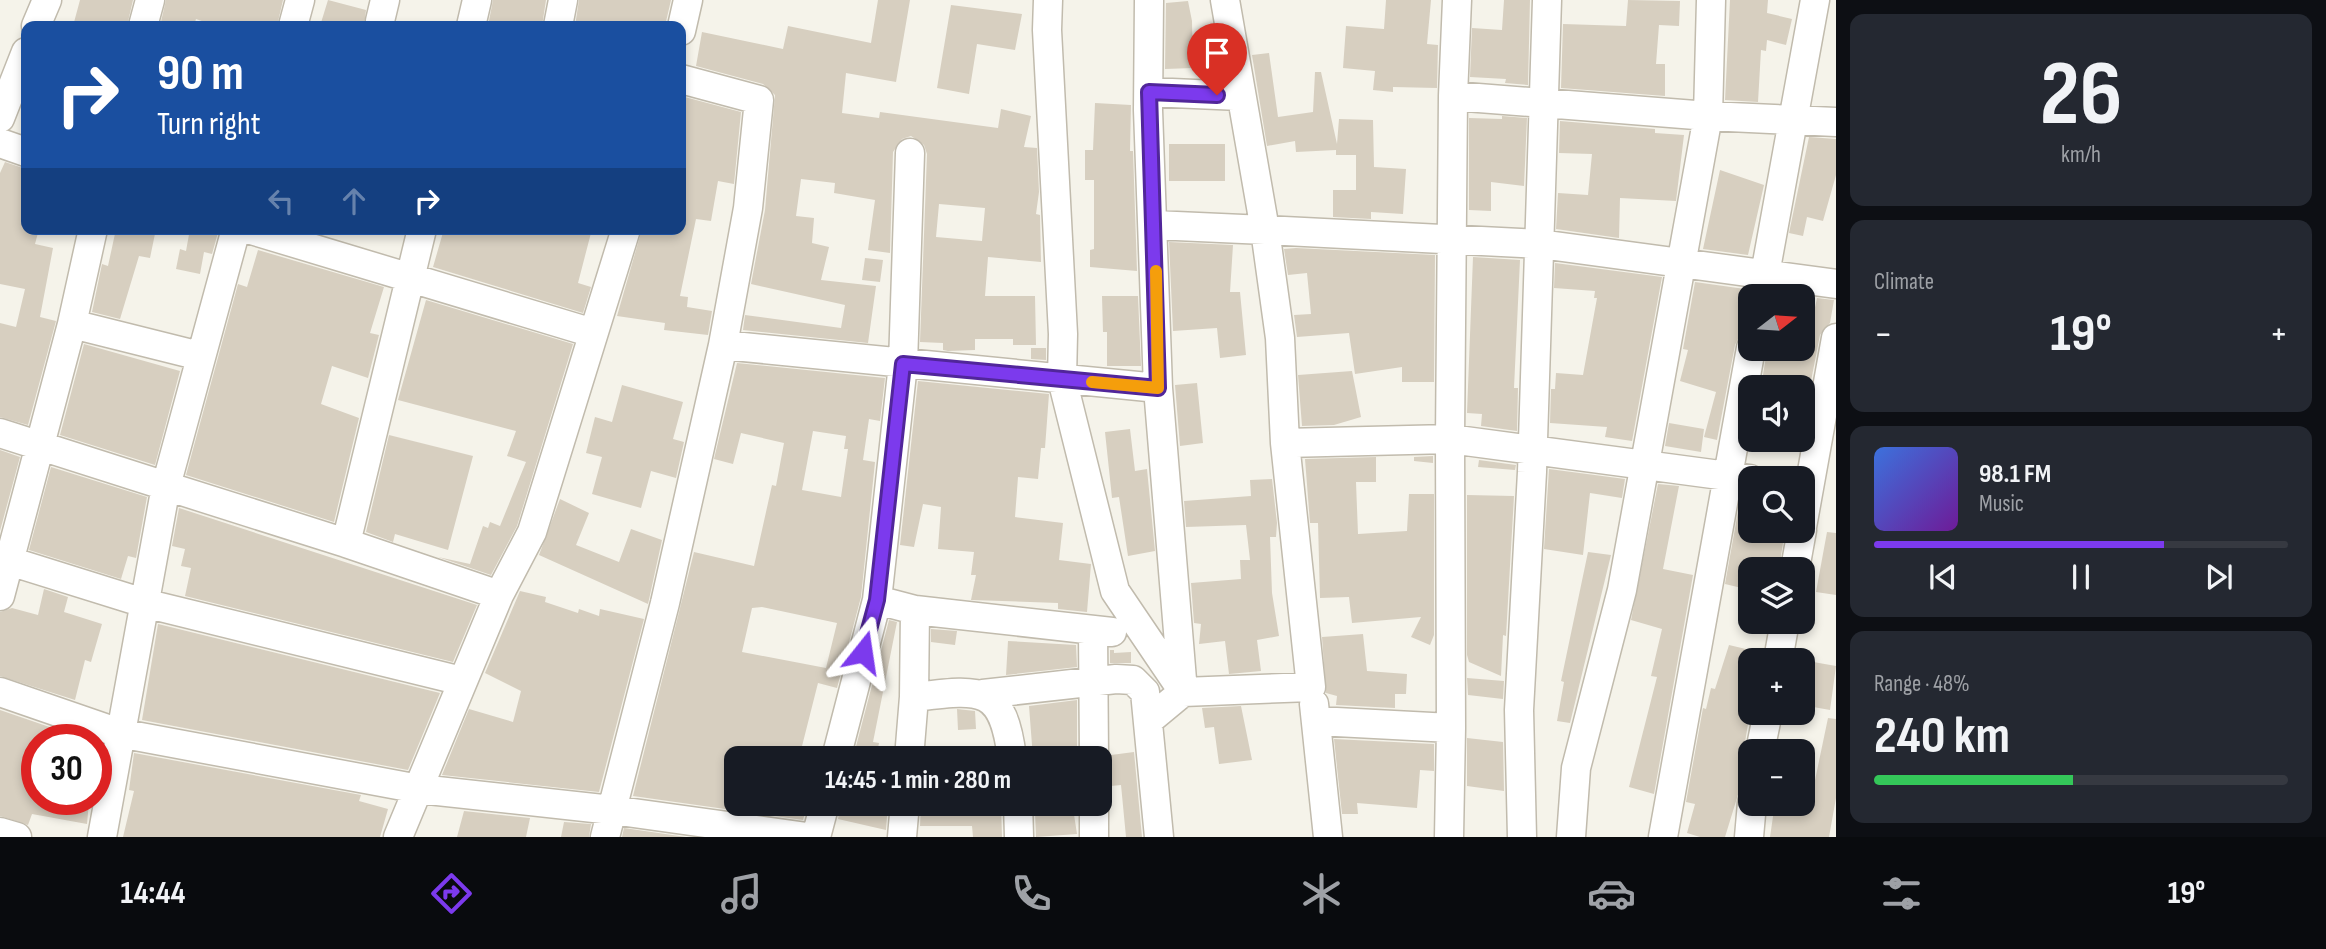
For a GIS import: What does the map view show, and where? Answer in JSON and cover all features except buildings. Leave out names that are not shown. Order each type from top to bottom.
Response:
[{"type":"street","points":[[38,21],[47,0]]},
{"type":"street","points":[[144,21],[150,0]]},
{"type":"street","points":[[294,21],[300,0]]},
{"type":"street","points":[[472,21],[478,0]]},
{"type":"street","points":[[559,21],[563,0]]},
{"type":"street","points":[[683,21],[688,0]]},
{"type":"street","points":[[1048,0],[1047,43],[1063,334],[1068,380],[1115,591],[1183,692]]},
{"type":"street","points":[[1149,0],[1149,92],[1158,388],[1183,692]]},
{"type":"street","points":[[1225,0],[1265,230],[1280,338],[1285,443],[1328,837]]},
{"type":"street","points":[[1449,837],[1453,96],[1457,0]]},
{"type":"street","points":[[1522,837],[1519,710],[1533,448],[1546,105],[1547,0]]},
{"type":"street","points":[[1570,837],[1576,768],[1622,590],[1708,116],[1711,0]]},
{"type":"street","points":[[1763,284],[1815,0]]},
{"type":"street","points":[[0,118],[21,65]]},
{"type":"street","points":[[605,837],[665,603],[723,345],[748,208],[759,100],[686,80]]},
{"type":"street","points":[[1149,92],[1240,96]]},
{"type":"street","points":[[1453,96],[1708,116],[1836,122]]},
{"type":"street","points":[[0,143],[21,150]]},
{"type":"street","points":[[839,746],[877,600],[903,364],[910,153]]},
{"type":"street","points":[[1154,225],[1540,244],[1681,261],[1756,284]]},
{"type":"street","points":[[0,596],[4,559],[72,324],[92,235]]},
{"type":"street","points":[[102,837],[166,486],[234,235]]},
{"type":"street","points":[[269,235],[593,333]]},
{"type":"street","points":[[346,542],[420,235]]},
{"type":"street","points":[[398,837],[499,595],[532,532],[624,235]]},
{"type":"street","points":[[1815,285],[1836,284]]},
{"type":"street","points":[[72,324],[200,356]]},
{"type":"street","points":[[1816,486],[1836,338]]},
{"type":"street","points":[[723,345],[1158,388]]},
{"type":"street","points":[[1740,466],[1750,361]]},
{"type":"street","points":[[0,433],[346,542],[499,595]]},
{"type":"street","points":[[1285,443],[1450,439],[1533,448],[1738,478]]},
{"type":"street","points":[[1662,837],[1738,483]]},
{"type":"street","points":[[4,559],[144,603],[463,681]]},
{"type":"street","points":[[877,600],[915,610],[1102,631],[1093,683],[1094,746]]},
{"type":"street","points":[[910,746],[914,697],[915,610]]},
{"type":"street","points":[[914,697],[946,693],[983,694],[1133,680],[1145,692],[1159,837]]},
{"type":"street","points":[[1148,721],[1183,692],[1311,687]]},
{"type":"street","points":[[0,692],[119,733],[419,789],[612,810],[807,837]]},
{"type":"street","points":[[983,694],[1003,710],[1010,746]]},
{"type":"street","points":[[1317,721],[1451,728]]},
{"type":"street","points":[[816,837],[822,816]]},
{"type":"street","points":[[902,837],[904,816]]},
{"type":"street","points":[[1018,816],[1019,837]]},
{"type":"street","points":[[1094,816],[1094,837]]},
{"type":"street","points":[[1749,837],[1751,816]]},
{"type":"street","points":[[0,832],[17,837]]},
{"type":"slow traffic","points":[[1092,382],[1158,388],[1156,271]]},
{"type":"route","points":[[863,652],[877,600],[903,364],[1158,388],[1149,92],[1217,95]]}]
